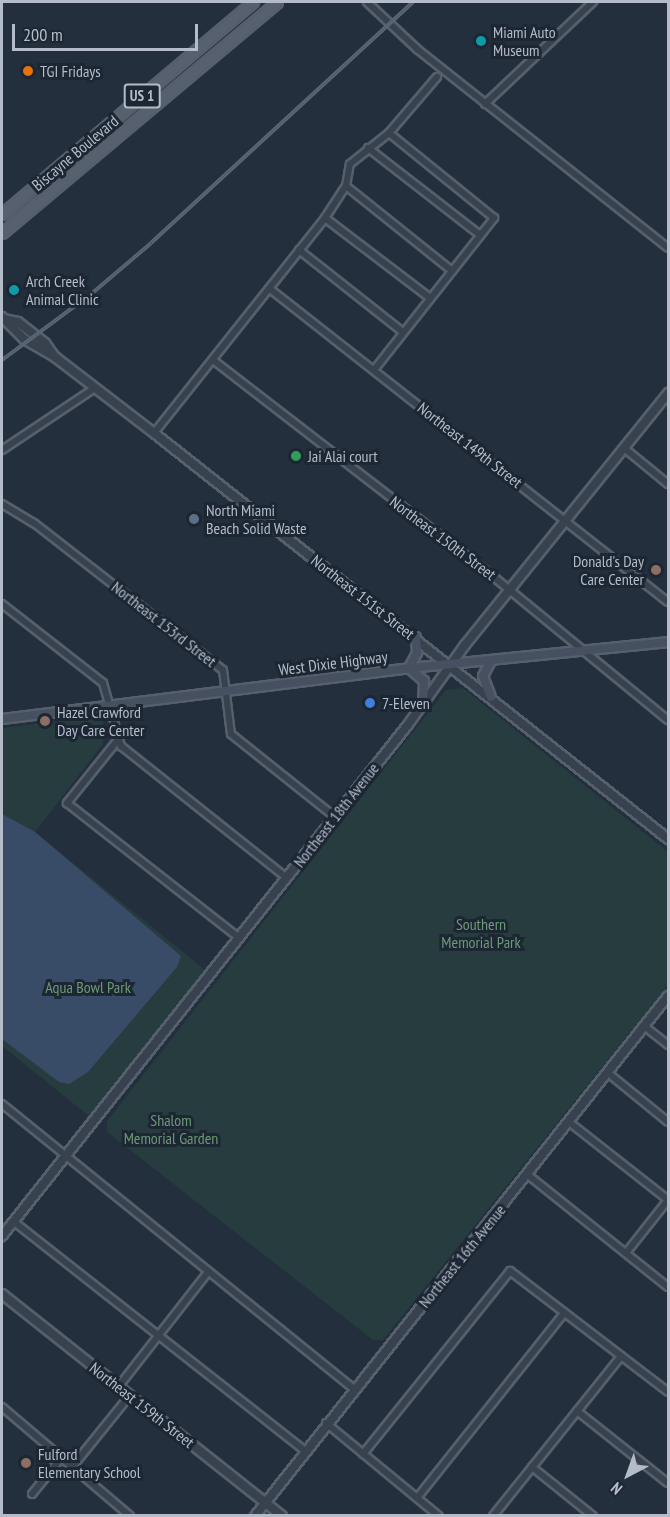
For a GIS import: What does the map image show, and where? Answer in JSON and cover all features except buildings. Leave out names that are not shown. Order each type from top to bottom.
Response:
[{"type":"main road","name":"Biscayne Boulevard","points":[[2,233],[93,159],[277,2]]},
{"type":"main road","name":"Biscayne Boulevard","points":[[2,214],[250,4]]},
{"type":"main road","points":[[230,42],[234,25],[250,4]]},
{"type":"main road","points":[[202,66],[217,44],[220,30]]},
{"type":"main road","points":[[82,147],[93,159]]},
{"type":"main road","points":[[416,638],[417,653],[409,668],[425,683],[423,704]]},
{"type":"main road","name":"West Dixie Highway","points":[[2,719],[409,668],[669,642]]},
{"type":"main road","points":[[491,661],[483,676],[491,697]]},
{"type":"street","points":[[367,2],[417,49],[669,248]]},
{"type":"street","points":[[485,104],[593,2]]},
{"type":"street","points":[[154,433],[325,218],[346,186],[350,164],[389,133],[437,77]]},
{"type":"street","points":[[374,370],[495,218],[389,133]]},
{"type":"street","points":[[368,148],[480,236]]},
{"type":"street","points":[[346,186],[452,271]]},
{"type":"street","points":[[325,218],[430,298]]},
{"type":"street","points":[[299,250],[403,332]]},
{"type":"street","name":"Northeast 149th Street","points":[[270,289],[669,602]]},
{"type":"street","name":"Northeast 151st Street","points":[[3,318],[18,322],[45,343],[55,357],[416,638],[669,839]]},
{"type":"street","name":"Northeast 150th Street","points":[[213,360],[510,590],[669,720]]},
{"type":"street","points":[[2,450],[95,388]]},
{"type":"street","name":"Northeast 18th Avenue","points":[[2,1236],[335,817],[423,704],[450,665],[669,393]]},
{"type":"street","points":[[624,448],[669,484]]},
{"type":"street","name":"Northeast 153rd Street","points":[[2,504],[34,523],[214,661],[227,676],[226,691],[231,734],[335,817]]},
{"type":"street","points":[[2,604],[101,681],[110,705],[117,741],[287,878]]},
{"type":"street","points":[[117,741],[68,803],[239,938]]},
{"type":"street","name":"Northeast 16th Avenue","points":[[255,1515],[325,1423],[528,1175],[669,996]]},
{"type":"street","points":[[644,1026],[669,1045]]},
{"type":"street","points":[[608,1073],[669,1122]]},
{"type":"street","points":[[2,1114],[4,1106],[354,1389]]},
{"type":"street","points":[[569,1122],[668,1200],[626,1253]]},
{"type":"street","points":[[528,1175],[669,1287]]},
{"type":"street","points":[[13,1221],[304,1450]]},
{"type":"street","points":[[363,1454],[510,1271],[669,1392]]},
{"type":"street","points":[[118,1386],[208,1272]]},
{"type":"street","name":"Northeast 159th Street","points":[[2,1294],[282,1515]]},
{"type":"street","points":[[417,1498],[564,1312]]},
{"type":"street","points":[[493,1515],[621,1356]]},
{"type":"street","points":[[72,1467],[130,1395]]},
{"type":"street","points":[[2,1407],[129,1515]]},
{"type":"street","points":[[577,1411],[669,1483]]},
{"type":"street","points":[[325,1423],[439,1515]]},
{"type":"street","points":[[32,1494],[62,1457]]},
{"type":"street","points":[[532,1467],[593,1515]]},
{"type":"green space","name":"Southern Memorial Park","points":[[463,688],[668,852],[668,985],[383,1340],[373,1340],[107,1132],[107,1121],[446,690]]},
{"type":"green space","name":"Aqua Bowl Park","points":[[99,716],[103,720],[103,744],[35,832],[210,974],[94,1120],[2,1046],[2,728]]},
{"type":"water","name":"Aqua Bowl Park","points":[[2,814],[35,832],[181,956],[177,967],[88,1072],[69,1084],[59,1082],[2,1039]]},
{"type":"railway","points":[[2,360],[90,295],[151,243],[413,2]]},
{"type":"place","name":"Miami Auto Museum","points":[[481,41]]},
{"type":"place","name":"TGI Fridays","points":[[28,71]]},
{"type":"place","name":"Arch Creek Animal Clinic","points":[[14,290]]},
{"type":"place","name":"Jai Alai court","points":[[296,456]]},
{"type":"place","name":"North Miami Beach Solid Waste","points":[[194,519]]},
{"type":"place","name":"Donald's Day Care Center","points":[[656,570]]},
{"type":"place","name":"7-Eleven","points":[[370,703]]},
{"type":"place","name":"Hazel Crawford Day Care Center","points":[[45,721]]},
{"type":"place","name":"Fulford Elementary School","points":[[26,1463]]},
{"type":"park label","name":"Shalom Memorial Garden","points":[[171,1129]]}]
